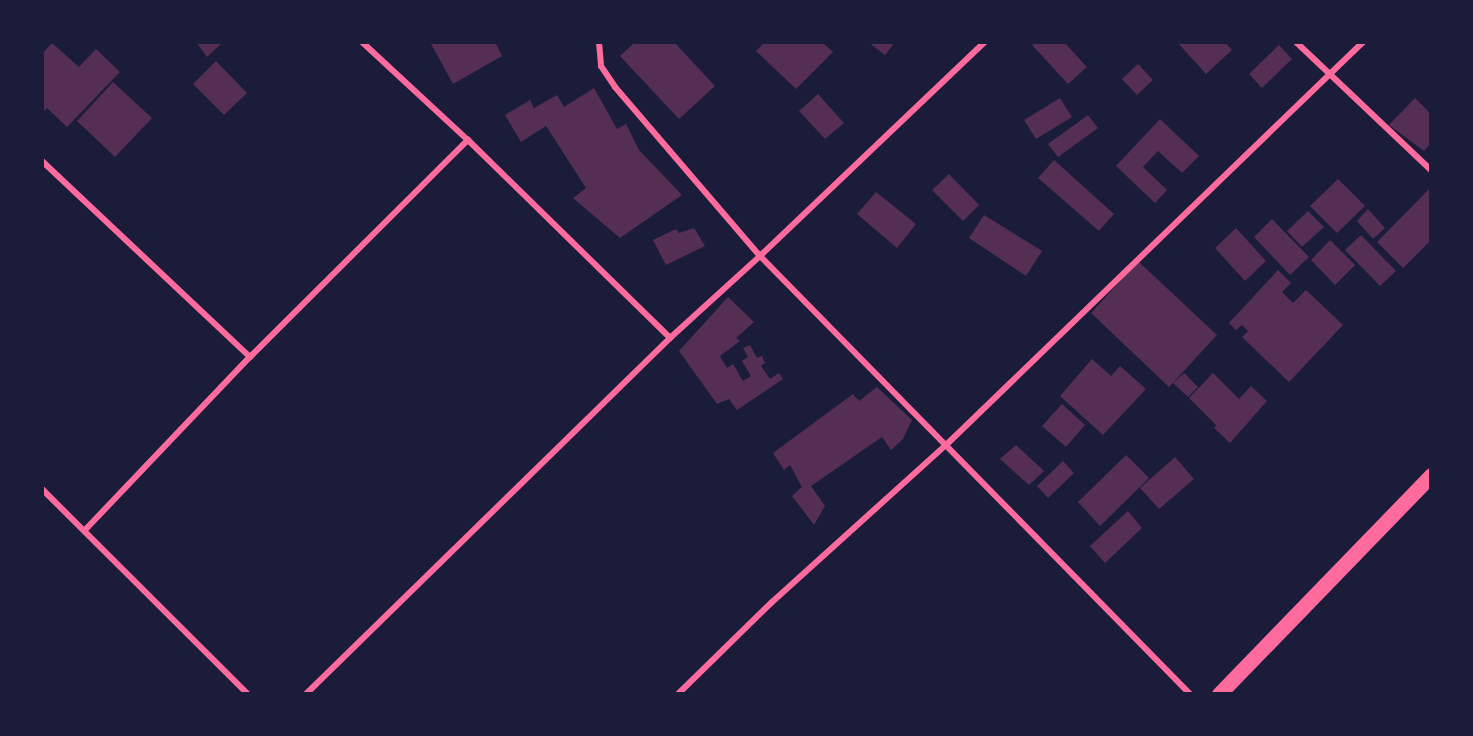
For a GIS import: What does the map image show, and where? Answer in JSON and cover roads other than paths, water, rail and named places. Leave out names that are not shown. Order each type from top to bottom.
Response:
[{"type":"main road","points":[[1219,694],[1431,475]]},
{"type":"street","points":[[362,42],[468,140],[670,338]]},
{"type":"street","points":[[599,42],[602,66],[615,87],[760,256],[1190,694]]},
{"type":"street","points":[[306,694],[670,338],[760,256],[985,42]]},
{"type":"street","points":[[1296,42],[1431,170]]},
{"type":"street","points":[[678,694],[771,603],[945,446],[1363,42]]},
{"type":"street","points":[[86,530],[250,357],[468,140]]},
{"type":"street","points":[[42,162],[250,357]]},
{"type":"street","points":[[42,489],[86,530],[248,694]]}]
